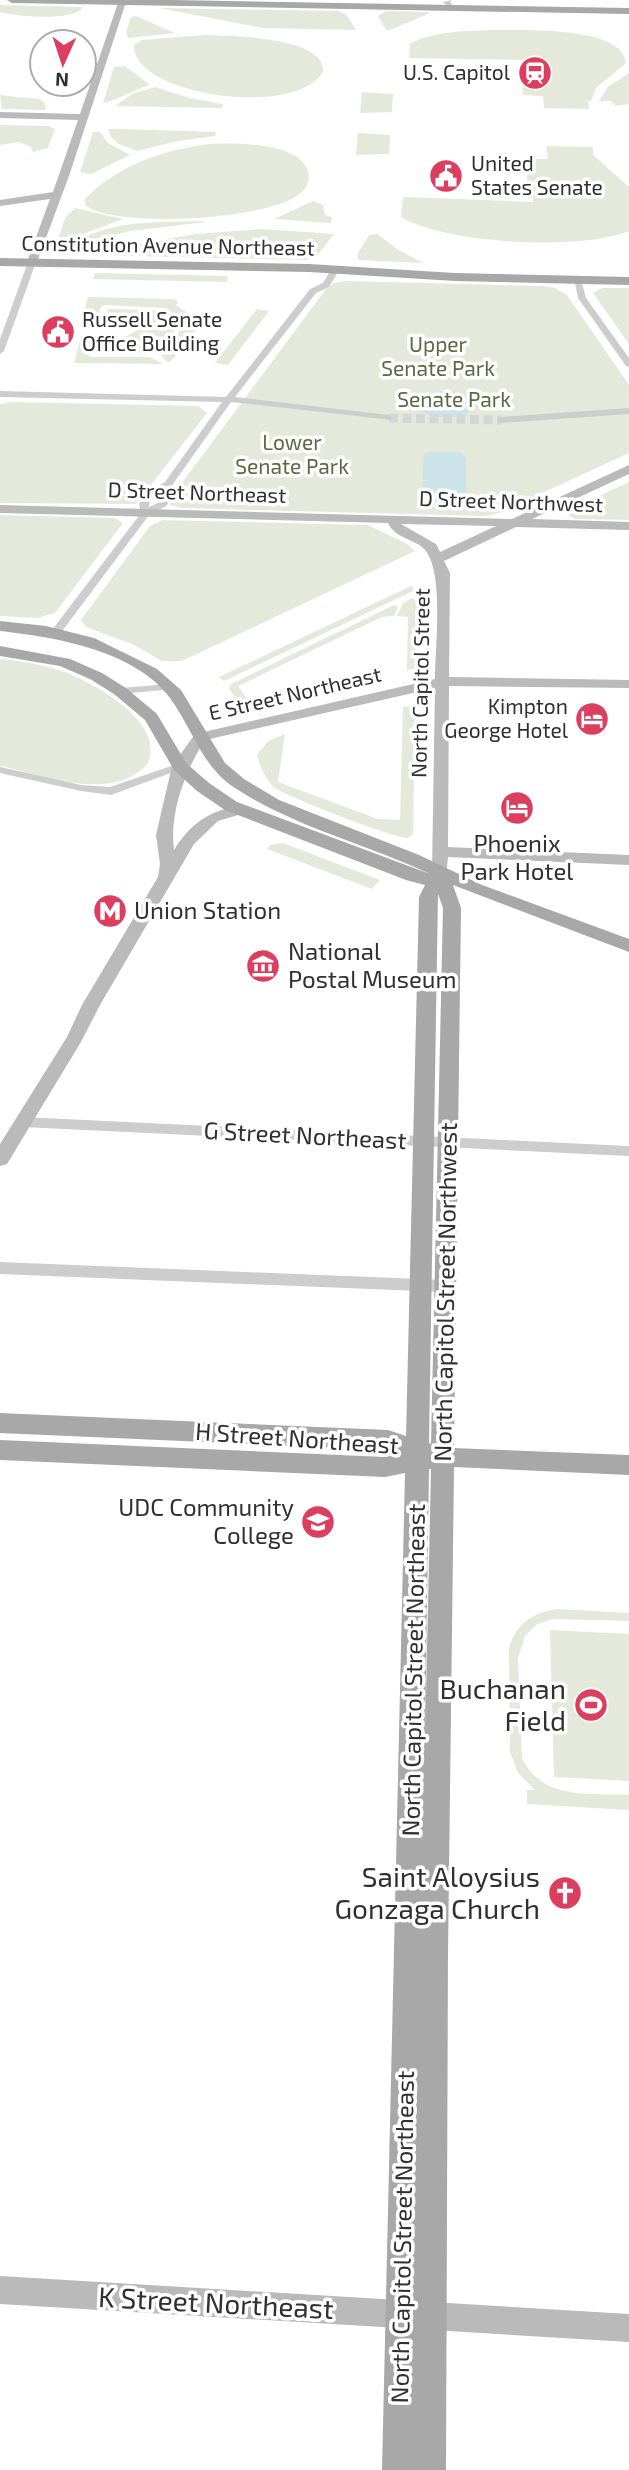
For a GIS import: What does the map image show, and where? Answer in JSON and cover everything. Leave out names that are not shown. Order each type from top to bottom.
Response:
[{"type":"main road","points":[[12,0],[452,2],[629,10]]},
{"type":"main road","points":[[32,262],[122,1]]},
{"type":"main road","points":[[0,115],[84,117]]},
{"type":"main road","points":[[0,203],[57,195]]},
{"type":"main road","name":"Constitution Avenue Northeast","points":[[0,262],[320,269],[629,281]]},
{"type":"main road","points":[[439,558],[629,468]]},
{"type":"main road","name":"D Street Northeast","points":[[0,509],[393,519]]},
{"type":"main road","name":"D Street Northwest","points":[[393,519],[629,526]]},
{"type":"main road","name":"North Capitol Street","points":[[393,519],[396,527],[431,547],[439,558],[444,579],[440,852]]},
{"type":"main road","points":[[0,626],[56,632],[98,645],[151,672],[170,687],[185,707],[200,737],[228,775],[261,798],[440,879],[476,889],[629,946]]},
{"type":"main road","points":[[0,651],[64,662],[96,676],[120,691],[151,717],[187,734],[200,737]]},
{"type":"main road","name":"E Street Northeast","points":[[200,737],[441,682],[472,680],[629,684]]},
{"type":"main road","points":[[151,717],[180,766],[212,794],[239,810],[412,876],[440,879]]},
{"type":"main road","points":[[166,877],[168,864],[164,835],[180,766],[200,737]]},
{"type":"main road","points":[[0,1159],[75,1038],[104,981],[202,821],[218,813],[239,810]]},
{"type":"main road","name":"North Capitol Street Northeast","points":[[428,1612],[417,1455],[433,1286],[423,1141],[428,897],[440,879]]},
{"type":"main road","name":"North Capitol Street Northwest","points":[[430,2470],[417,2315],[434,1954],[428,1612],[442,1457],[433,1286],[449,1143],[452,908],[440,879]]},
{"type":"main road","points":[[424,1059],[450,1060]]},
{"type":"main road","name":"H Street Northeast","points":[[0,1423],[388,1440],[417,1455],[629,1465]]},
{"type":"main road","name":"H Street Northeast","points":[[0,1450],[386,1468],[417,1455]]},
{"type":"main road","name":"K Street Northeast","points":[[0,2290],[629,2328]]},
{"type":"main road","name":"North Capitol Street Northeast","points":[[398,2470],[417,2315]]},
{"type":"street","points":[[0,351],[32,262]]},
{"type":"street","points":[[313,291],[311,283],[320,269]]},
{"type":"street","points":[[56,632],[146,513],[163,504],[169,495],[167,484],[313,291],[326,285],[335,270]]},
{"type":"street","points":[[577,280],[582,298],[629,364]]},
{"type":"street","points":[[0,394],[229,400],[389,418]]},
{"type":"street","points":[[502,420],[629,411]]},
{"type":"street","points":[[120,691],[170,687]]},
{"type":"street","points":[[0,770],[81,788],[111,791],[180,766]]},
{"type":"street","points":[[440,852],[629,860]]},
{"type":"street","name":"North Capitol Street","points":[[440,852],[440,879]]},
{"type":"street","name":"G Street Northeast","points":[[23,1122],[629,1150]]},
{"type":"street","points":[[0,1268],[433,1286]]},
{"type":"green space","points":[[0,5],[83,7],[69,15],[46,17],[3,13],[0,12]]},
{"type":"green space","points":[[159,8],[338,11],[346,14],[356,30],[263,28]]},
{"type":"green space","points":[[386,11],[430,13],[386,30],[378,16]]},
{"type":"green space","points":[[136,16],[175,33],[128,38],[126,32],[131,17]]},
{"type":"green space","points":[[466,31],[568,32],[600,39],[613,44],[622,52],[626,63],[596,88],[591,101],[588,101],[589,109],[544,108],[543,96],[523,95],[522,66],[526,66],[526,60],[409,58],[410,44],[434,35]]},
{"type":"green space","points":[[205,35],[274,40],[294,45],[310,51],[320,60],[323,72],[307,86],[282,95],[218,95],[186,88],[159,77],[140,62],[134,45],[142,40]]},
{"type":"green space","points":[[125,66],[150,85],[103,103],[114,67]]},
{"type":"green space","points":[[629,73],[629,104],[616,106],[611,101],[599,101],[608,87]]},
{"type":"green space","points":[[155,87],[189,98],[223,104],[222,108],[115,106],[132,94]]},
{"type":"green space","points":[[362,92],[393,94],[392,112],[360,113]]},
{"type":"green space","points":[[0,95],[38,99],[43,101],[46,107],[45,110],[2,109]]},
{"type":"green space","points":[[0,125],[48,126],[55,129],[48,148],[33,152],[31,147],[19,142],[0,145]]},
{"type":"green space","points":[[108,129],[216,132],[215,136],[137,151],[119,144],[111,137]]},
{"type":"green space","points":[[93,132],[100,132],[108,143],[130,155],[91,174],[80,172]]},
{"type":"green space","points":[[358,133],[390,135],[389,154],[356,155]]},
{"type":"green space","points":[[209,144],[250,144],[282,150],[305,165],[309,176],[308,183],[298,195],[278,205],[222,216],[156,219],[126,217],[101,212],[85,205],[85,199],[98,187],[127,168],[175,150]]},
{"type":"green space","points":[[546,146],[593,147],[593,155],[629,187],[629,231],[579,241],[514,242],[449,233],[401,217],[403,197],[533,202],[533,194],[528,193],[526,159],[548,159]]},
{"type":"green space","points":[[313,201],[323,205],[325,215],[332,217],[331,223],[274,219]]},
{"type":"green space","points":[[75,208],[123,219],[64,241],[58,240],[65,218]]},
{"type":"green space","points":[[206,222],[130,231],[74,245],[69,243],[120,226]]},
{"type":"green space","points":[[261,229],[334,234],[316,257],[306,260],[86,253],[196,234]]},
{"type":"green space","points":[[377,234],[423,263],[359,260],[357,255],[369,235]]},
{"type":"green space","points":[[95,273],[228,276],[227,282],[93,279]]},
{"type":"green space","name":"Senate Park","points":[[347,281],[544,286],[555,288],[567,295],[629,385],[629,453],[499,513],[485,516],[182,508],[170,505],[170,499],[326,289],[334,283]]},
{"type":"green space","points":[[602,288],[629,288],[629,344],[593,293]]},
{"type":"green space","points":[[88,297],[174,299],[178,302],[176,305],[204,321],[171,361],[167,362],[160,354],[185,325],[185,321],[165,308],[105,305],[101,307],[98,319],[82,320]]},
{"type":"green space","points":[[108,309],[163,310],[180,324],[156,353],[95,354],[98,341],[135,332],[130,326],[105,319]]},
{"type":"green space","points":[[257,309],[269,311],[228,365],[215,363]]},
{"type":"green space","points":[[80,340],[92,342],[87,354],[91,357],[150,357],[163,364],[74,363]]},
{"type":"green space","points":[[12,402],[198,406],[207,413],[136,504],[0,503],[0,404]]},
{"type":"green space","points":[[629,482],[629,520],[575,519],[568,515],[567,511]]},
{"type":"green space","points":[[0,515],[115,518],[123,523],[55,613],[37,618],[0,616]]},
{"type":"green space","points":[[162,520],[368,525],[407,544],[415,551],[182,661],[162,661],[132,644],[86,627],[81,620],[150,526]]},
{"type":"green space","points":[[411,586],[415,590],[224,681],[219,677]]},
{"type":"green space","points":[[412,598],[418,603],[417,668],[407,670],[408,617],[397,616],[403,603]]},
{"type":"green space","points":[[394,605],[398,607],[394,616],[382,617],[238,686],[253,707],[241,707],[229,688],[231,684]]},
{"type":"green space","points":[[0,659],[59,670],[106,693],[136,718],[146,732],[151,747],[148,763],[133,775],[116,782],[97,784],[56,780],[0,766]]},
{"type":"green space","points":[[413,706],[413,834],[408,838],[319,808],[275,788],[266,778],[257,755],[268,741],[285,734],[278,782],[378,819],[400,820],[403,707]]},
{"type":"green space","points":[[283,843],[380,880],[372,889],[267,849],[270,845]]},
{"type":"green space","points":[[558,1609],[629,1613],[629,1621],[552,1619],[536,1625],[525,1636],[518,1658],[522,1758],[530,1772],[554,1788],[568,1792],[629,1795],[629,1810],[527,1804],[527,1790],[535,1790],[518,1773],[510,1752],[509,1649],[516,1633],[526,1621],[541,1613]]},
{"type":"green space","name":"Buchanan Field","points":[[550,1630],[629,1634],[629,1781],[554,1777]]},
{"type":"water","points":[[444,391],[460,393],[475,401],[476,406],[463,415],[446,418],[429,415],[415,407],[415,401],[424,394]]},
{"type":"water","points":[[429,452],[460,452],[466,458],[466,497],[460,502],[428,501],[422,496],[423,456]]},
{"type":"tunnel","points":[[389,418],[501,420]]},
{"type":"place","name":"U.S. Capitol","points":[[535,73]]},
{"type":"place","name":"United States Senate","points":[[446,176]]},
{"type":"place","name":"Russell Senate Office Building","points":[[58,332]]},
{"type":"place","name":"Kimpton George Hotel","points":[[592,719]]},
{"type":"place","name":"Phoenix Park Hotel","points":[[517,808]]},
{"type":"place","name":"Union Station","points":[[110,911]]},
{"type":"place","name":"National Postal Museum","points":[[263,966]]},
{"type":"place","name":"UDC Community College","points":[[318,1522]]},
{"type":"place","name":"Buchanan Field","points":[[591,1705]]},
{"type":"place","name":"Saint Aloysius Gonzaga Church","points":[[565,1893]]},
{"type":"park label","name":"Upper Senate Park","points":[[438,357]]},
{"type":"park label","name":"Lower Senate Park","points":[[292,455]]}]
